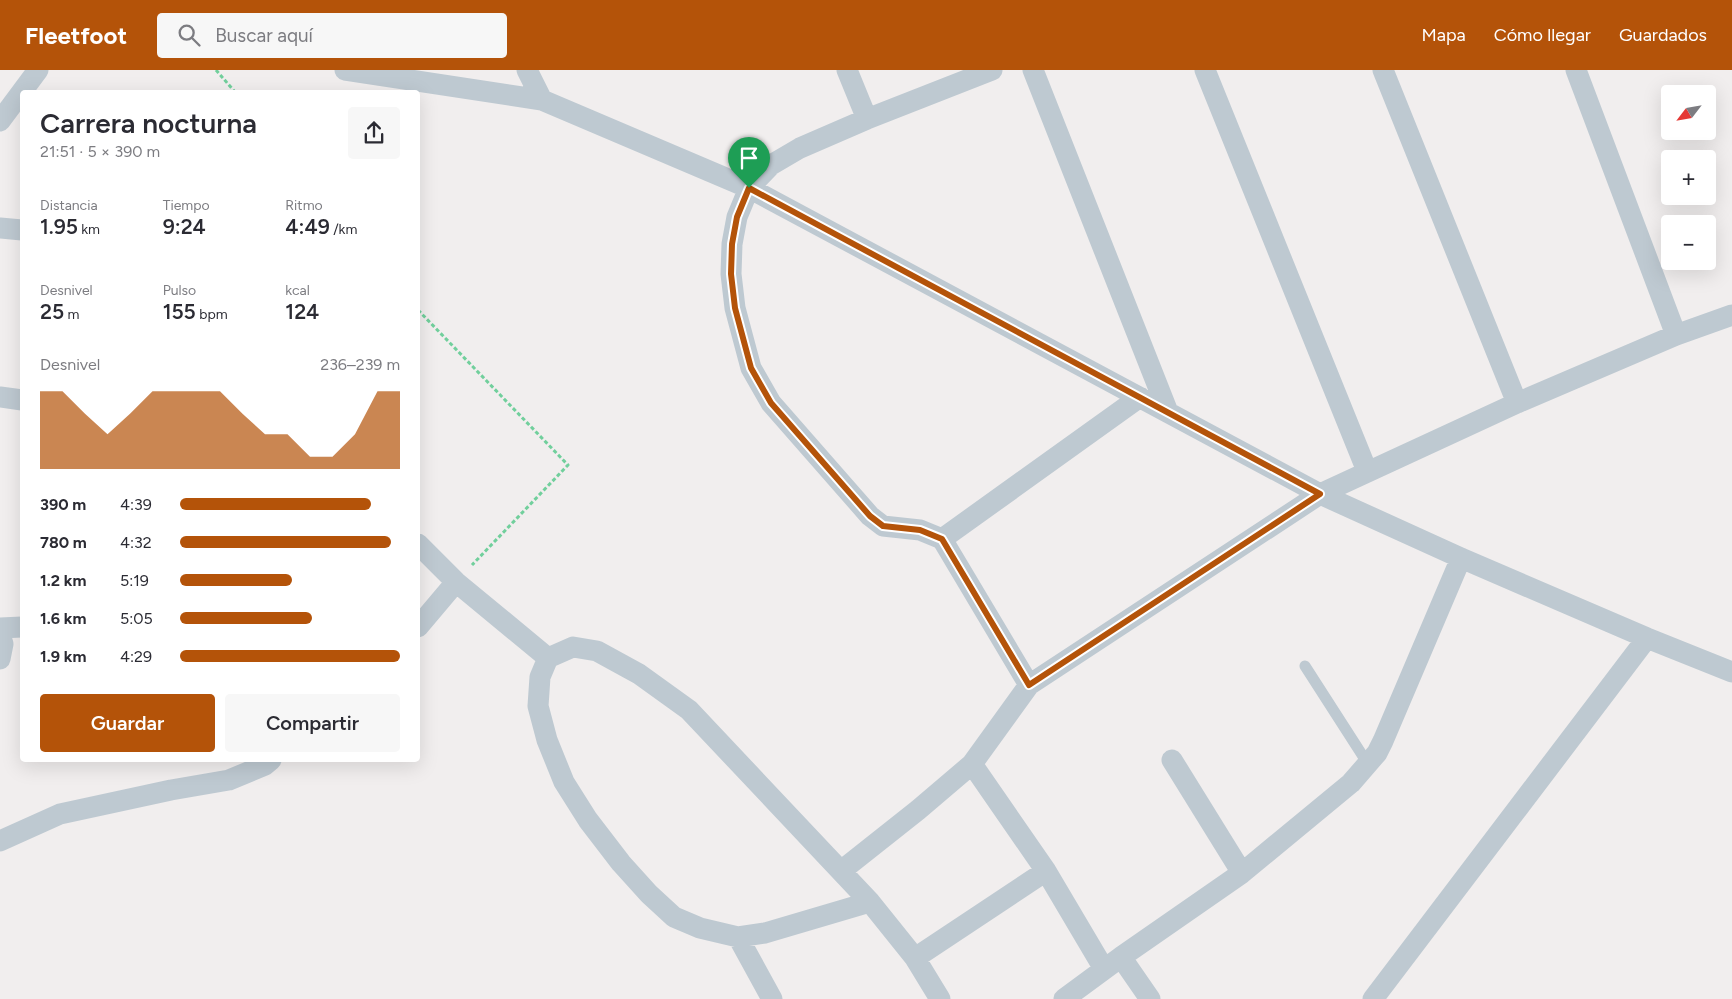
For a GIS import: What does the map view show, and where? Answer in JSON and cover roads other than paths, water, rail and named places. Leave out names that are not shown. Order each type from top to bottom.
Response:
[{"type":"street","points":[[23,90],[38,70]]},
{"type":"street","points":[[345,70],[542,100],[749,188],[1320,494],[1461,558],[1647,638],[1732,672]]},
{"type":"street","points":[[527,70],[542,100]]},
{"type":"street","points":[[847,70],[867,119]]},
{"type":"street","points":[[992,70],[867,119],[792,152],[771,166],[749,188],[737,217],[732,244],[731,274],[735,308],[751,368],[771,403],[870,516],[883,526],[920,530],[942,539],[1029,685]]},
{"type":"street","points":[[1034,70],[1168,412]]},
{"type":"street","points":[[1205,70],[1367,471]]},
{"type":"street","points":[[1383,70],[1516,403]]},
{"type":"street","points":[[1576,70],[1676,335]]},
{"type":"street","points":[[0,121],[20,94]]},
{"type":"street","points":[[0,228],[20,230]]},
{"type":"street","points":[[841,871],[972,764],[1029,685],[1320,494],[1516,403],[1676,335],[1732,316]]},
{"type":"street","points":[[0,397],[20,400]]},
{"type":"street","points":[[942,539],[1140,398]]},
{"type":"street","points":[[420,546],[456,582],[548,658]]},
{"type":"street","points":[[1064,999],[1112,963],[1242,873],[1351,783],[1368,764],[1383,741],[1461,558]]},
{"type":"street","points":[[420,625],[456,582]]},
{"type":"street","points":[[0,628],[20,627]]},
{"type":"street","points":[[0,634],[3,644],[0,659]]},
{"type":"street","points":[[1373,999],[1647,638]]},
{"type":"street","points":[[870,902],[765,933],[738,937],[700,928],[674,917],[649,894],[627,869],[588,820],[564,782],[547,740],[538,706],[540,678],[548,658],[573,647],[597,652],[646,679],[689,710],[870,902],[915,958],[940,999]]},
{"type":"street","points":[[1172,760],[1242,873]]},
{"type":"street","points":[[0,841],[60,814],[171,790],[229,780],[268,762]]},
{"type":"street","points":[[972,764],[1112,963],[1150,999]]},
{"type":"street","points":[[915,958],[1046,871]]},
{"type":"street","points":[[738,937],[772,999]]},
{"type":"lane","points":[[1304,666],[1368,764]]}]
